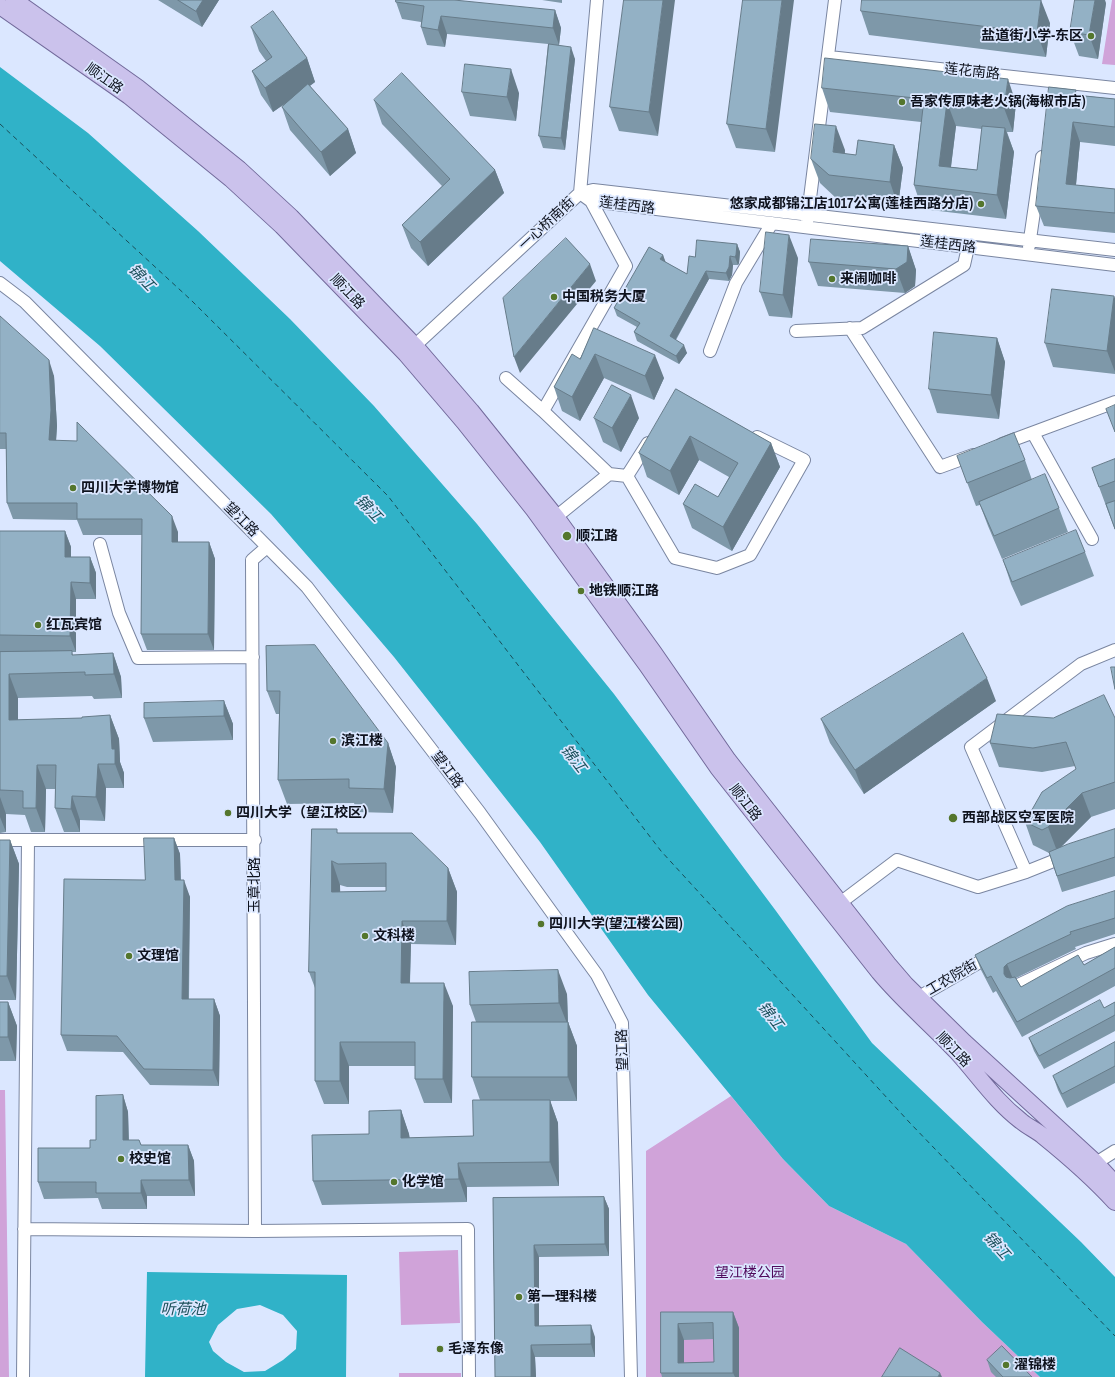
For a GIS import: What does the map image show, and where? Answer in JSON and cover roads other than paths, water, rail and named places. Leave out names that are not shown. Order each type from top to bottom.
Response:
[{"type":"main road","name":"顺江路","points":[[14,0],[137,87],[239,169],[291,217],[410,350],[464,422],[534,510],[646,664],[718,768],[883,978],[896,993],[956,1051],[975,1072],[992,1096],[1021,1122],[1042,1135],[1093,1179],[1115,1202]]},
{"type":"main road","name":"顺江路","points":[[0,6],[129,96],[231,179],[282,226],[471,411],[556,517],[650,646],[728,760],[897,975],[964,1042],[1096,1163],[1115,1184]]},
{"type":"street","name":"一心桥南街","points":[[410,350],[580,193],[597,0]]},
{"type":"street","points":[[806,228],[836,0]]},
{"type":"street","name":"莲花南路","points":[[829,57],[1115,88]]},
{"type":"street","points":[[1050,96],[1052,81]]},
{"type":"street","points":[[1028,254],[1043,149]]},
{"type":"street","name":"莲桂西路","points":[[580,193],[594,190],[1115,250]]},
{"type":"street","name":"莲桂西路","points":[[580,193],[591,201],[1115,265]]},
{"type":"street","points":[[544,411],[626,266],[591,201]]},
{"type":"street","points":[[710,351],[736,283],[772,224]]},
{"type":"street","points":[[796,331],[862,328],[964,265],[968,247]]},
{"type":"street","name":"望江路","points":[[0,283],[26,302],[307,587],[480,813],[597,975],[622,1022],[631,1377]]},
{"type":"street","points":[[850,328],[940,467],[1115,402]]},
{"type":"street","points":[[506,378],[544,411],[609,474],[627,476]]},
{"type":"street","points":[[627,476],[655,430]]},
{"type":"street","points":[[627,476],[676,558],[717,568],[750,555],[804,460],[747,432]]},
{"type":"street","points":[[1033,433],[1092,539]]},
{"type":"street","points":[[556,517],[609,474]]},
{"type":"street","points":[[100,544],[119,613],[138,658],[254,657]]},
{"type":"street","name":"玉章北路","points":[[256,1231],[254,657],[252,560],[267,547]]},
{"type":"street","points":[[1026,872],[970,747],[1081,664],[1115,650]]},
{"type":"street","points":[[0,840],[255,840]]},
{"type":"street","points":[[23,1377],[28,841]]},
{"type":"street","points":[[840,903],[897,860],[978,887],[1026,872],[1074,852]]},
{"type":"street","points":[[1016,986],[1086,953],[1115,944]]},
{"type":"street","name":"工农院街","points":[[919,997],[1002,950]]},
{"type":"street","points":[[1096,1163],[1115,1151]]},
{"type":"street","points":[[24,1229],[256,1231],[468,1229],[469,1377]]},
{"type":"water","name":"锦江","points":[[0,67],[88,133],[198,231],[290,319],[374,406],[477,524],[614,694],[776,911],[872,1043],[1081,1242],[1115,1277],[1115,1377],[1040,1377],[982,1322],[906,1244],[829,1206],[783,1159],[648,995],[540,842],[394,657],[271,514],[100,346],[0,261]]},
{"type":"water","name":"听荷池","points":[[147,1272],[347,1275],[346,1377],[145,1377]],"holes":[[[260,1305],[283,1315],[297,1331],[296,1349],[283,1360],[265,1371],[244,1372],[226,1362],[213,1351],[209,1342],[218,1325],[237,1309]]]},
{"type":"place","name":"盐道街小学-东区","points":[[1091,36]]},
{"type":"place","name":"吾家传原味老火锅(海椒市店)","points":[[902,102]]},
{"type":"place","name":"悠家成都锦江店1017公寓(莲桂西路分店)","points":[[981,204]]},
{"type":"place","name":"来闹咖啡","points":[[832,279]]},
{"type":"place","name":"中国税务大厦","points":[[554,297]]},
{"type":"place","name":"四川大学博物馆","points":[[73,488]]},
{"type":"place","name":"顺江路","points":[[567,536]]},
{"type":"place","name":"地铁顺江路","points":[[581,591]]},
{"type":"place","name":"红瓦宾馆","points":[[38,625]]},
{"type":"place","name":"滨江楼","points":[[333,741]]},
{"type":"place","name":"四川大学（望江校区）","points":[[228,813]]},
{"type":"place","name":"西部战区空军医院","points":[[953,818]]},
{"type":"place","name":"四川大学(望江楼公园)","points":[[541,924]]},
{"type":"place","name":"文科楼","points":[[365,936]]},
{"type":"place","name":"文理馆","points":[[129,956]]},
{"type":"place","name":"校史馆","points":[[121,1159]]},
{"type":"place","name":"化学馆","points":[[394,1182]]},
{"type":"place","name":"第一理科楼","points":[[519,1297]]},
{"type":"place","name":"毛泽东像","points":[[440,1349]]},
{"type":"place","name":"濯锦楼","points":[[1006,1365]]},
{"type":"park label","name":"望江楼公园","points":[[750,1273]]}]
